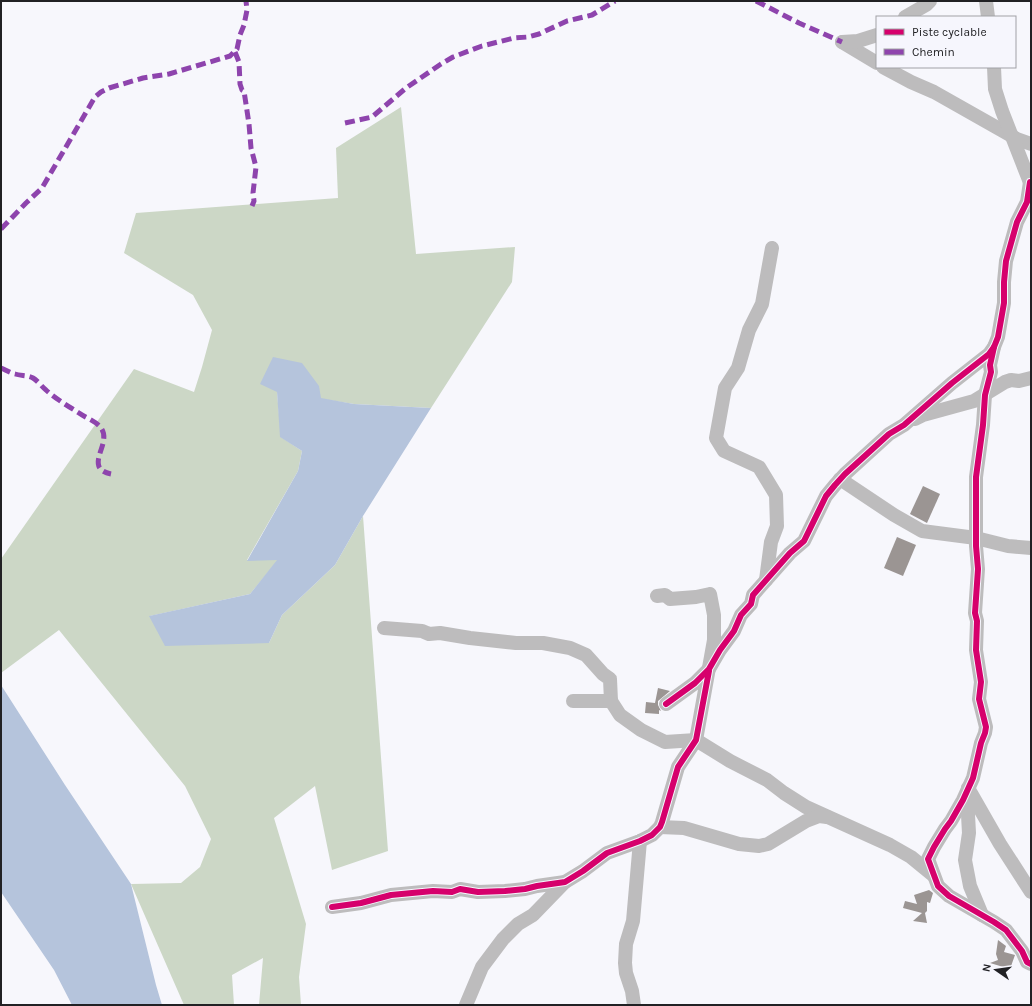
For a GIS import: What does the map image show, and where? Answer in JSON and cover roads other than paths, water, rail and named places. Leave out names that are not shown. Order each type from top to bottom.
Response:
[{"type":"street","points":[[907,16],[930,1]]},
{"type":"street","points":[[986,1],[988,16]]},
{"type":"street","points":[[876,35],[858,41],[842,42],[876,62]]},
{"type":"street","points":[[885,68],[934,92],[1010,133],[1017,139],[1031,144]]},
{"type":"street","points":[[994,68],[995,89],[1030,184],[1026,202],[1006,261],[1004,303],[998,337],[990,365],[991,372],[986,394],[976,477],[976,538],[978,569],[975,613],[977,621],[976,650],[981,682],[979,698],[986,733],[981,743],[973,778],[952,821],[944,829],[928,859],[938,886],[949,896],[1006,930],[1022,951],[1027,962],[1031,964]]},
{"type":"street","points":[[766,580],[772,542],[777,526],[776,494],[759,467],[724,451],[716,438],[725,388],[738,368],[749,330],[762,304],[772,248]]},
{"type":"street","points":[[666,704],[695,684],[709,669],[720,650],[734,631],[741,615],[751,604],[753,595],[790,553],[804,541],[826,496],[840,479],[889,434],[904,424],[989,354],[994,347]]},
{"type":"street","points":[[904,424],[923,416],[974,401],[1005,382],[1031,378]]},
{"type":"street","points":[[840,479],[894,515],[922,531],[976,538],[1008,546],[1031,548]]},
{"type":"street","points":[[466,1005],[482,967],[503,939],[518,924],[533,915],[565,882],[607,853],[640,841],[652,835],[660,827],[678,767],[696,740],[714,640],[714,610],[710,594],[696,597],[670,598],[664,595],[657,596]]},
{"type":"street","points":[[384,628],[422,631],[429,634],[440,633],[516,643],[543,643],[570,648],[586,655],[603,674],[610,679],[611,701],[620,715],[641,730],[664,742],[696,740],[730,761],[767,780],[806,807],[890,844],[911,857],[934,875]]},
{"type":"street","points":[[573,701],[611,701]]},
{"type":"street","points":[[968,788],[1000,844],[1031,892]]},
{"type":"street","points":[[968,788],[966,797],[969,833],[965,860],[970,886],[982,915]]},
{"type":"street","points":[[660,827],[684,828],[739,844],[759,846],[768,844],[782,834],[819,816],[831,818]]},
{"type":"street","points":[[634,1005],[632,991],[626,974],[625,963],[626,944],[633,921],[640,841]]},
{"type":"street","points":[[332,907],[361,903],[391,895],[433,891],[452,892],[460,889],[478,892],[505,891],[565,882]]},
{"type":"water","points":[[273,357],[302,363],[319,386],[321,398],[354,404],[431,408],[363,516],[335,565],[282,615],[269,643],[165,646],[149,616],[250,594],[277,560],[247,561],[298,471],[302,451],[280,437],[277,392],[260,384]]},
{"type":"water","points":[[1,685],[131,884],[162,1005],[72,1005],[54,970],[1,892]]}]
